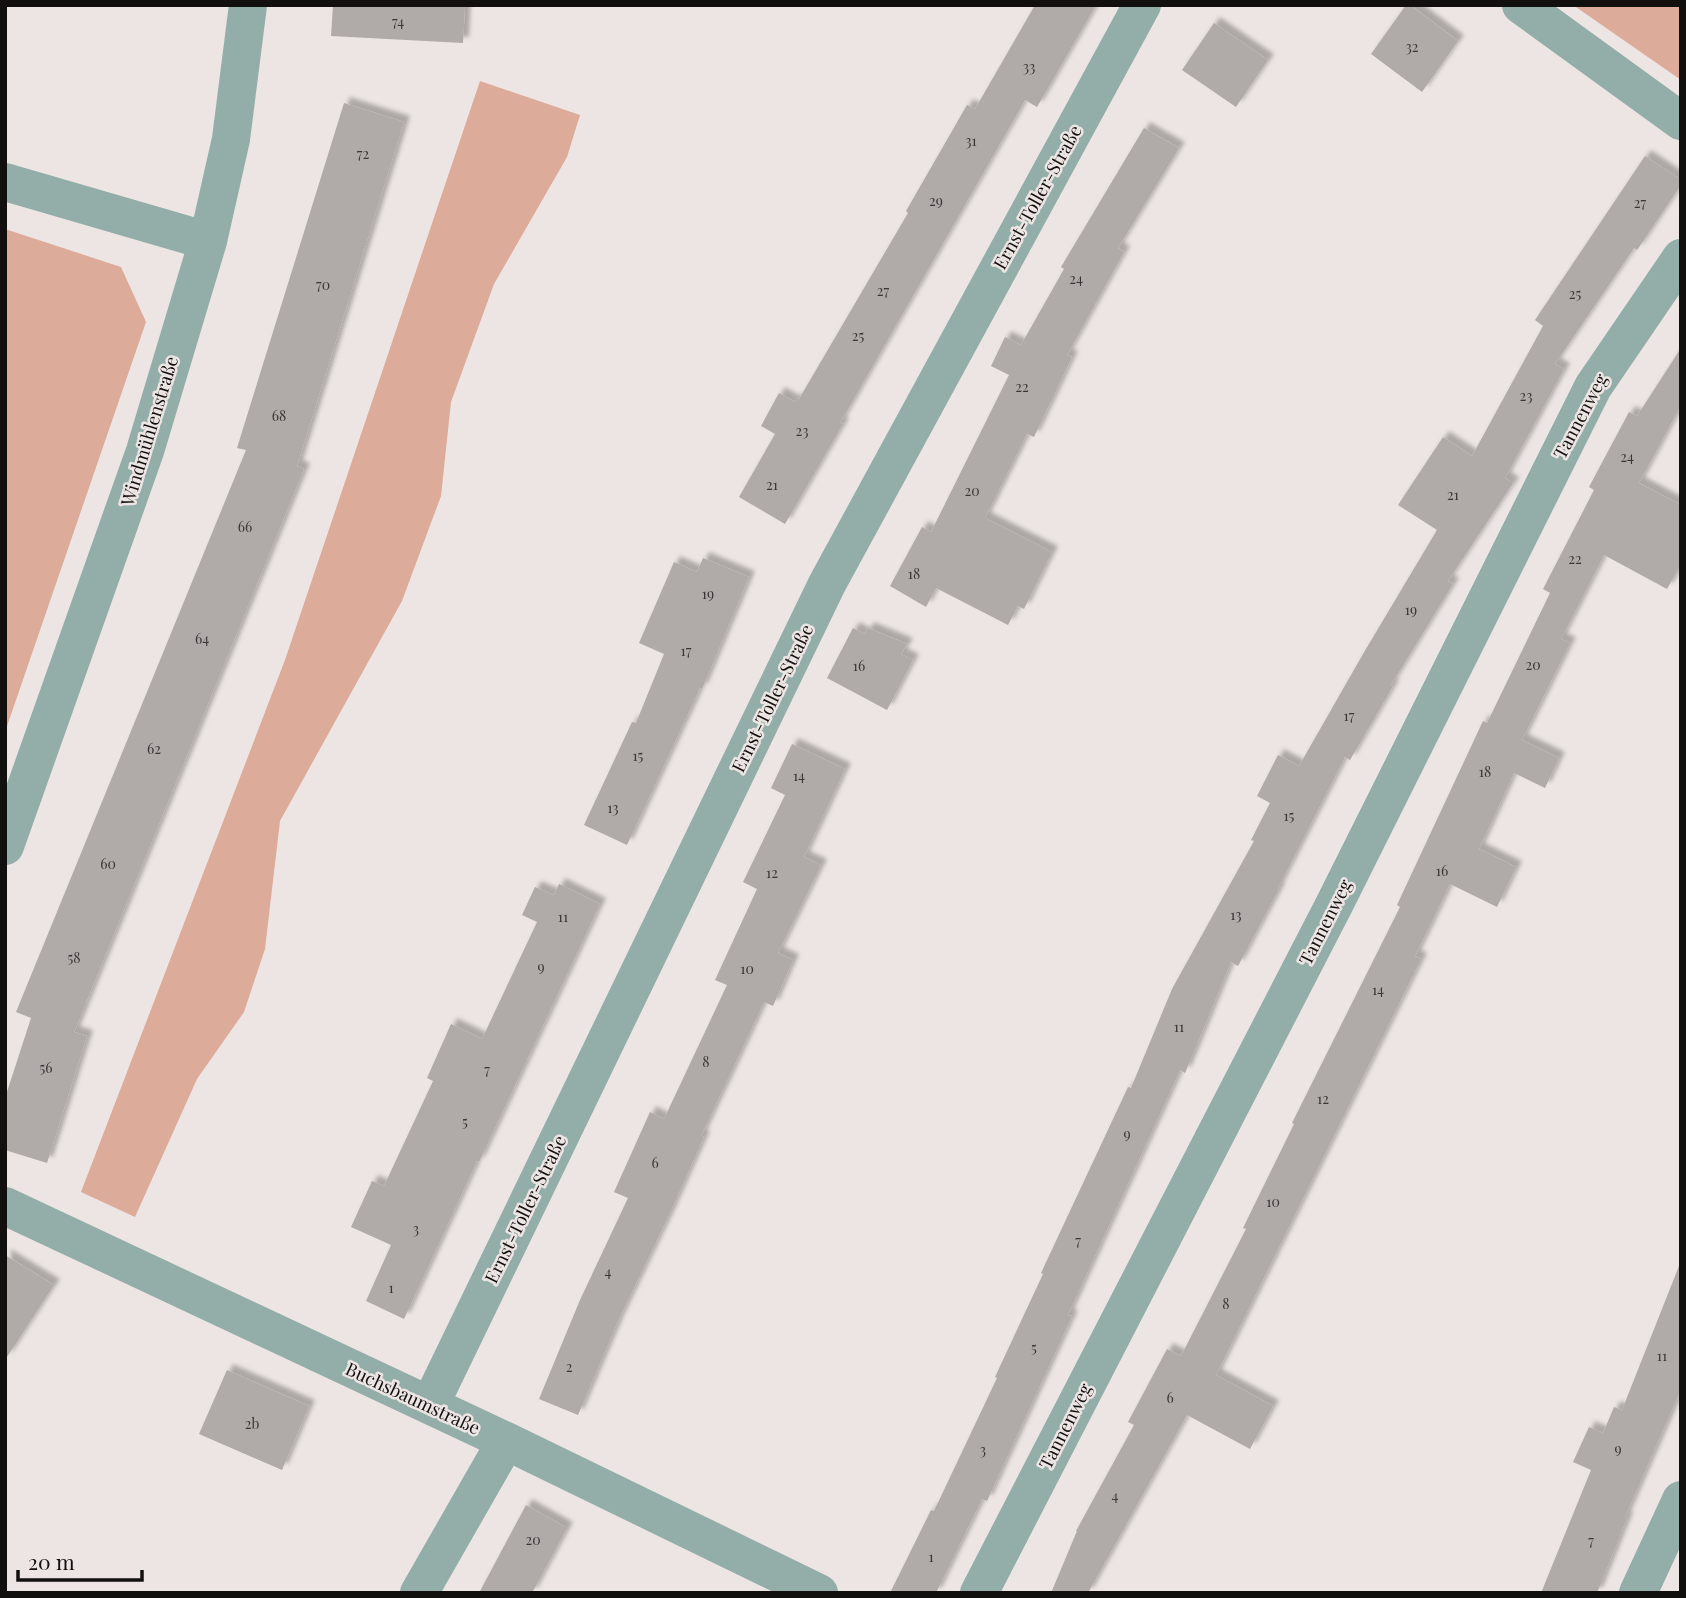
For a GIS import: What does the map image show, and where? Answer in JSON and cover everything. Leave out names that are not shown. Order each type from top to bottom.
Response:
[{"type":"street","name":"Windmühlenstraße","points":[[5,846],[145,451],[208,241],[231,139],[248,5]]},
{"type":"street","name":"Ernst-Toller-Straße","points":[[430,1405],[827,584],[1142,5]]},
{"type":"street","points":[[1521,5],[1681,121]]},
{"type":"street","points":[[5,182],[208,241]]},
{"type":"street","name":"Tannenweg","points":[[979,1593],[1335,903],[1593,387],[1681,258]]},
{"type":"street","name":"Buchsbaumstraße","points":[[5,1206],[506,1441],[820,1593]]},
{"type":"street","points":[[419,1593],[506,1441]]},
{"type":"street","points":[[1638,1593],[1681,1500]]},
{"type":"shaded area","points":[[1573,5],[1681,5],[1681,80]]},
{"type":"shaded area","points":[[480,81],[580,115],[567,157],[494,284],[451,402],[441,496],[402,601],[280,821],[265,949],[244,1012],[197,1079],[135,1217],[81,1192],[285,660]]},
{"type":"shaded area","points":[[5,229],[121,267],[146,322],[5,732]]},
{"type":"building","points":[[333,5],[465,5],[463,43],[331,36]]},
{"type":"building","points":[[1035,5],[1096,5],[1037,107],[1025,100],[785,524],[739,497],[775,434],[761,426],[779,393],[795,402],[799,399],[908,213],[906,211],[967,105],[975,109]]},
{"type":"building","points":[[1406,5],[1410,5],[1458,41],[1422,92],[1371,54]]},
{"type":"building","points":[[1214,23],[1268,60],[1236,107],[1182,70]]},
{"type":"building","points":[[344,103],[404,122],[297,466],[304,469],[74,1032],[87,1036],[47,1163],[5,1150],[5,1098],[31,1018],[16,1012],[246,450],[237,448]]},
{"type":"building","points":[[1144,128],[1179,148],[1118,248],[1124,252],[1067,355],[1072,357],[1034,437],[1027,434],[985,518],[1052,552],[1024,609],[1018,606],[1008,625],[936,588],[926,607],[890,586],[922,527],[931,532],[1009,375],[991,366],[1005,337],[1021,345],[1064,269],[1061,267]]},
{"type":"building","points":[[1645,156],[1681,180],[1681,185],[1637,250],[1634,248],[1555,364],[1564,369],[1505,478],[1513,483],[1448,581],[1453,584],[1391,685],[1393,686],[1350,760],[1345,757],[1238,966],[1231,962],[1185,1073],[1180,1070],[987,1501],[982,1499],[936,1593],[890,1593],[931,1510],[934,1511],[997,1378],[995,1377],[1043,1274],[1041,1273],[1128,1087],[1131,1088],[1172,989],[1254,841],[1251,840],[1270,803],[1257,796],[1278,755],[1299,766],[1437,530],[1398,505],[1443,437],[1472,456],[1543,326],[1535,320]]},
{"type":"building","points":[[1681,348],[1681,405],[1639,483],[1681,505],[1681,564],[1667,589],[1604,555],[1561,639],[1570,643],[1522,740],[1559,758],[1545,788],[1514,773],[1479,849],[1516,867],[1497,907],[1450,884],[1415,956],[1421,959],[1216,1375],[1273,1406],[1250,1449],[1187,1415],[1088,1593],[1051,1593],[1076,1531],[1134,1425],[1128,1422],[1167,1349],[1181,1356],[1246,1229],[1243,1228],[1294,1124],[1292,1123],[1400,907],[1397,905],[1483,721],[1487,723],[1550,593],[1543,589],[1594,490],[1589,487],[1629,412],[1637,416]]},
{"type":"building","points":[[703,558],[749,577],[702,689],[700,688],[627,845],[584,825],[632,722],[636,723],[664,654],[639,643],[674,562],[697,572]]},
{"type":"building","points":[[853,628],[865,634],[868,628],[907,644],[901,654],[913,660],[887,710],[827,678]]},
{"type":"building","points":[[792,744],[845,769],[804,857],[821,865],[778,953],[793,960],[773,1006],[764,1002],[701,1136],[704,1137],[618,1321],[578,1415],[539,1399],[580,1300],[628,1198],[614,1192],[650,1112],[664,1119],[727,985],[715,980],[757,889],[743,882],[785,795],[771,788]]},
{"type":"building","points":[[559,884],[600,904],[404,1319],[366,1301],[391,1245],[351,1227],[372,1181],[384,1186],[433,1081],[427,1078],[451,1024],[482,1039],[537,922],[522,915],[535,887],[554,895]]},
{"type":"building","points":[[5,1255],[54,1285],[5,1360]]},
{"type":"building","points":[[1679,1266],[1681,1389],[1625,1517],[1627,1518],[1597,1593],[1541,1593],[1591,1470],[1573,1462],[1589,1427],[1603,1433],[1614,1407],[1622,1410]]},
{"type":"building","points":[[227,1370],[309,1406],[282,1470],[199,1434]]},
{"type":"building","points":[[526,1505],[567,1528],[532,1593],[479,1593]]}]
